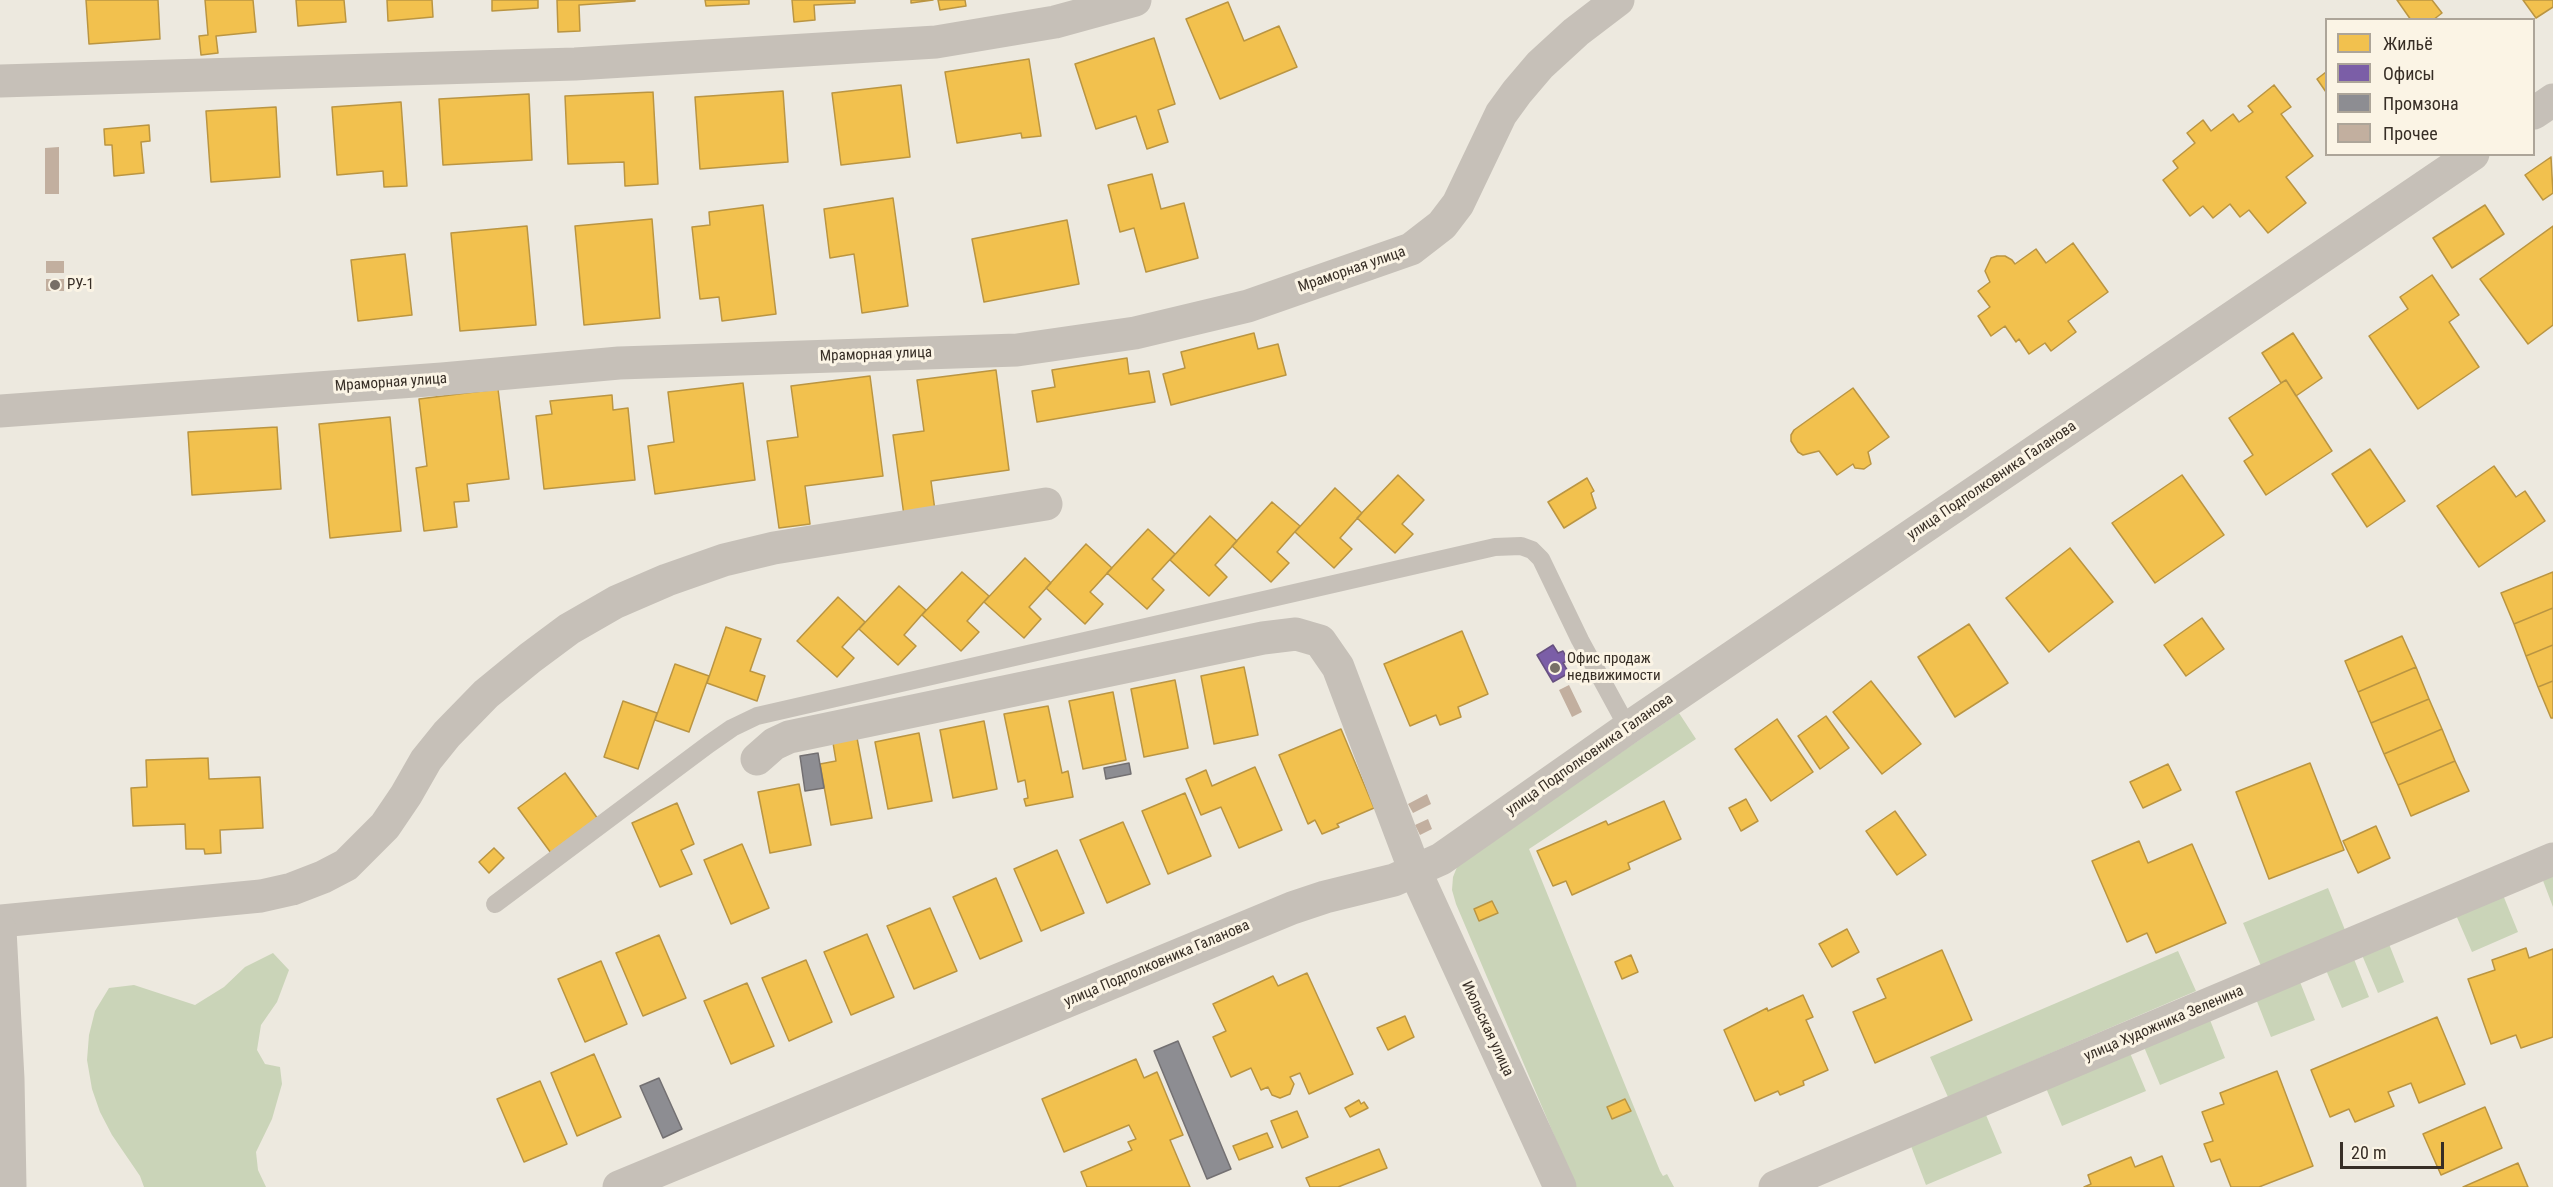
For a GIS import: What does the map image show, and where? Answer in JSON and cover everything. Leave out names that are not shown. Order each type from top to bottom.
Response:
[{"type":"street","points":[[0,81],[575,64],[936,42],[1055,22],[1135,0]]},
{"type":"street","name":"Мраморная улица","points":[[0,411],[442,379],[619,363],[1017,350],[1135,333],[1248,306],[1411,249],[1442,225],[1458,204],[1501,114],[1517,92],[1540,65],[1576,32],[1618,0]]},
{"type":"street","points":[[2535,112],[2553,100]]},
{"type":"street","name":"улица Подполковника Галанова","points":[[619,1187],[1292,908],[1325,897],[1394,880],[1441,859],[1628,728],[2470,156]]},
{"type":"street","points":[[0,921],[261,896],[292,889],[323,878],[346,865],[385,826],[426,760],[447,734],[486,694],[569,629],[616,602],[667,580],[724,560],[774,548],[1046,504]]},
{"type":"street","name":"Июльская улица","points":[[757,759],[774,744],[789,737],[1263,638],[1296,634],[1320,641],[1338,667],[1415,871],[1560,1187]]},
{"type":"street","name":"улица Художника Зеленина","points":[[1775,1187],[2553,859]]},
{"type":"street","points":[[0,930],[10,1187]]},
{"type":"lane","points":[[495,904],[732,728],[757,716],[1495,547],[1521,546],[1532,550],[1541,559],[1580,640],[1628,728]]},
{"type":"green space","points":[[1679,713],[1696,739],[1529,849],[1660,1171],[1663,1176],[1667,1174],[1674,1187],[1576,1187],[1456,904],[1452,890],[1453,877],[1457,867],[1464,859]]},
{"type":"green space","points":[[2553,874],[2553,907],[2542,878]]},
{"type":"green space","points":[[2328,888],[2345,930],[2261,966],[2243,923]]},
{"type":"green space","points":[[2503,895],[2518,932],[2472,952],[2456,915]]},
{"type":"green space","points":[[2389,944],[2404,982],[2378,993],[2362,955]]},
{"type":"green space","points":[[2178,951],[2196,991],[1948,1097],[1930,1057]]},
{"type":"green space","points":[[273,953],[289,970],[277,1002],[261,1025],[257,1050],[265,1064],[280,1067],[282,1084],[272,1119],[256,1152],[258,1170],[266,1187],[144,1187],[140,1176],[112,1135],[100,1112],[92,1089],[87,1060],[89,1035],[95,1011],[109,988],[134,985],[195,1005],[224,987],[245,967]]},
{"type":"green space","points":[[2354,959],[2369,997],[2342,1008],[2326,970]]},
{"type":"green space","points":[[2300,982],[2315,1020],[2271,1037],[2256,999]]},
{"type":"green space","points":[[2210,1020],[2225,1058],[2160,1085],[2144,1047]]},
{"type":"green space","points":[[2130,1053],[2146,1091],[2062,1126],[2046,1088]]},
{"type":"green space","points":[[1986,1115],[2002,1153],[1926,1185],[1911,1146]]},
{"type":"building: Жильё","points":[[86,0],[158,0],[160,39],[89,44]]},
{"type":"building: Жильё","points":[[205,0],[253,0],[256,32],[216,36],[218,53],[201,55],[199,36],[208,35]]},
{"type":"building: Жильё","points":[[296,0],[344,0],[346,22],[298,26]]},
{"type":"building: Жильё","points":[[387,0],[432,0],[433,17],[388,21]]},
{"type":"building: Жильё","points":[[492,0],[538,0],[538,8],[492,11]]},
{"type":"building: Жильё","points":[[557,0],[635,1],[579,5],[580,31],[558,32]]},
{"type":"building: Жильё","points":[[705,0],[749,0],[749,4],[706,6]]},
{"type":"building: Жильё","points":[[792,0],[855,0],[855,3],[814,5],[815,20],[794,22]]},
{"type":"building: Жильё","points":[[911,0],[933,0],[911,3]]},
{"type":"building: Жильё","points":[[938,0],[965,0],[966,6],[940,10]]},
{"type":"building: Жильё","points":[[2397,0],[2432,0],[2442,13],[2436,18],[2410,18]]},
{"type":"building: Жильё","points":[[2523,0],[2553,0],[2553,7],[2536,18]]},
{"type":"building: Жильё","points":[[1228,2],[1244,41],[1279,26],[1297,67],[1220,99],[1186,19]]},
{"type":"building: Жильё","points":[[1154,38],[1175,104],[1158,110],[1168,142],[1147,149],[1136,116],[1096,129],[1075,64]]},
{"type":"building: Жильё","points":[[1029,59],[1041,136],[1022,138],[1021,133],[957,143],[945,72]]},
{"type":"building: Жильё","points":[[2325,73],[2325,91],[2317,79]]},
{"type":"building: Жильё","points":[[901,85],[910,157],[841,165],[832,93]]},
{"type":"building: Жильё","points":[[2274,85],[2291,107],[2281,114],[2313,156],[2286,177],[2306,203],[2268,233],[2249,210],[2240,217],[2230,204],[2213,218],[2203,206],[2190,216],[2163,180],[2178,168],[2173,161],[2195,143],[2187,133],[2203,120],[2211,131],[2233,114],[2239,122],[2253,112],[2248,106]]},
{"type":"building: Жильё","points":[[783,91],[788,162],[700,169],[695,97]]},
{"type":"building: Жильё","points":[[653,92],[658,184],[625,186],[624,162],[568,164],[565,96]]},
{"type":"building: Жильё","points":[[529,94],[532,160],[443,165],[439,99]]},
{"type":"building: Жильё","points":[[401,102],[407,186],[384,187],[383,171],[337,175],[332,107]]},
{"type":"building: Жильё","points":[[276,107],[280,177],[211,182],[206,111]]},
{"type":"building: Жильё","points":[[149,125],[150,141],[141,142],[144,173],[114,176],[112,145],[105,145],[104,129]]},
{"type":"building: Жильё","points":[[2551,157],[2553,193],[2543,200],[2525,175]]},
{"type":"building: Жильё","points":[[1152,174],[1161,209],[1184,203],[1198,258],[1146,272],[1134,228],[1120,232],[1108,185]]},
{"type":"building: Жильё","points":[[893,198],[908,306],[862,313],[854,254],[830,258],[824,209]]},
{"type":"building: Жильё","points":[[763,205],[776,314],[722,321],[719,297],[700,299],[692,227],[710,225],[709,212]]},
{"type":"building: Жильё","points":[[2485,205],[2504,234],[2452,268],[2433,238]]},
{"type":"building: Жильё","points":[[652,219],[660,318],[584,325],[575,226]]},
{"type":"building: Жильё","points":[[1067,220],[1079,284],[984,302],[972,239]]},
{"type":"building: Жильё","points":[[527,226],[536,325],[460,331],[451,233]]},
{"type":"building: Жильё","points":[[2553,226],[2553,325],[2528,344],[2480,279]]},
{"type":"building: Жильё","points":[[2073,243],[2108,292],[2068,321],[2076,332],[2051,351],[2045,343],[2029,354],[2019,339],[2016,342],[2005,326],[1991,336],[1978,316],[1990,307],[1978,291],[1990,282],[1985,271],[1991,258],[2005,256],[2015,264],[2036,249],[2046,263]]},
{"type":"building: Жильё","points":[[405,254],[412,315],[358,321],[351,260]]},
{"type":"building: Жильё","points":[[2432,275],[2459,315],[2449,322],[2479,367],[2418,409],[2369,336],[2408,309],[2400,297]]},
{"type":"building: Жильё","points":[[1254,333],[1258,349],[1278,344],[1286,375],[1171,405],[1163,374],[1185,368],[1181,352]]},
{"type":"building: Жильё","points":[[2293,333],[2322,378],[2296,396],[2286,380],[2281,383],[2262,353]]},
{"type":"building: Жильё","points":[[1127,358],[1129,374],[1149,371],[1155,402],[1037,422],[1032,391],[1055,387],[1052,370]]},
{"type":"building: Жильё","points":[[996,370],[1009,470],[931,481],[936,518],[905,523],[893,435],[924,431],[917,380]]},
{"type":"building: Жильё","points":[[870,376],[883,476],[805,486],[810,524],[779,528],[767,441],[798,437],[791,386]]},
{"type":"building: Жильё","points":[[2286,380],[2332,451],[2266,495],[2244,461],[2253,455],[2229,418]]},
{"type":"building: Жильё","points":[[743,383],[755,480],[655,494],[648,446],[674,442],[668,392]]},
{"type":"building: Жильё","points":[[1853,388],[1889,437],[1868,452],[1871,464],[1864,469],[1855,468],[1853,464],[1837,475],[1819,451],[1803,455],[1798,452],[1791,441],[1791,435],[1794,430]]},
{"type":"building: Жильё","points":[[498,389],[509,479],[467,484],[469,501],[454,502],[457,527],[424,531],[416,468],[427,466],[419,399]]},
{"type":"building: Жильё","points":[[612,395],[613,410],[628,408],[635,480],[544,489],[536,416],[552,414],[550,401]]},
{"type":"building: Жильё","points":[[390,417],[401,531],[330,538],[319,424]]},
{"type":"building: Жильё","points":[[277,427],[281,489],[192,495],[188,432]]},
{"type":"building: Жильё","points":[[2370,449],[2405,501],[2367,527],[2332,474]]},
{"type":"building: Жильё","points":[[2494,466],[2516,497],[2525,491],[2545,521],[2479,567],[2437,506]]},
{"type":"building: Жильё","points":[[1398,475],[1424,500],[1402,524],[1413,534],[1395,553],[1357,518]]},
{"type":"building: Жильё","points":[[2182,475],[2224,535],[2155,583],[2112,523]]},
{"type":"building: Жильё","points":[[1587,478],[1594,491],[1591,493],[1596,508],[1564,528],[1548,502]]},
{"type":"building: Жильё","points":[[1335,488],[1362,513],[1340,538],[1352,549],[1334,568],[1295,532]]},
{"type":"building: Жильё","points":[[1272,502],[1300,526],[1277,552],[1289,563],[1271,582],[1232,546]]},
{"type":"building: Жильё","points":[[1210,516],[1237,541],[1215,565],[1227,577],[1209,596],[1170,560]]},
{"type":"building: Жильё","points":[[1148,529],[1175,554],[1152,579],[1164,590],[1147,609],[1107,573]]},
{"type":"building: Жильё","points":[[1086,544],[1112,568],[1090,592],[1103,604],[1085,624],[1046,588]]},
{"type":"building: Жильё","points":[[2070,548],[2113,602],[2049,652],[2006,598]]},
{"type":"building: Жильё","points":[[1025,558],[1051,583],[1029,607],[1041,619],[1024,638],[984,602]]},
{"type":"building: Жильё","points":[[962,572],[989,596],[967,621],[979,632],[961,651],[922,615]]},
{"type":"building: Жильё","points":[[2553,572],[2553,608],[2514,624],[2501,593]]},
{"type":"building: Жильё","points":[[899,586],[926,610],[904,635],[916,646],[898,665],[859,629]]},
{"type":"building: Жильё","points":[[838,597],[865,622],[842,647],[854,658],[837,677],[797,641]]},
{"type":"building: Жильё","points":[[2553,608],[2553,645],[2526,656],[2514,624]]},
{"type":"building: Жильё","points":[[2202,618],[2224,649],[2186,676],[2164,645]]},
{"type":"building: Жильё","points":[[1969,624],[2008,683],[1955,717],[1918,657]]},
{"type":"building: Жильё","points":[[726,627],[761,639],[750,671],[765,676],[757,701],[707,683]]},
{"type":"building: Жильё","points":[[1462,631],[1488,694],[1458,707],[1461,717],[1440,725],[1436,715],[1410,726],[1384,664]]},
{"type":"building: Жильё","points":[[2402,636],[2416,667],[2358,692],[2345,661]]},
{"type":"building: Жильё","points":[[2553,645],[2553,681],[2538,687],[2526,656]]},
{"type":"building: Жильё","points":[[675,664],[709,676],[689,732],[655,720]]},
{"type":"building: Жильё","points":[[1244,667],[1258,735],[1214,744],[1201,676]]},
{"type":"building: Жильё","points":[[2416,667],[2429,699],[2371,723],[2358,692]]},
{"type":"building: Жильё","points":[[1175,680],[1188,748],[1144,757],[1131,689]]},
{"type":"building: Жильё","points":[[1871,681],[1921,744],[1882,774],[1833,712]]},
{"type":"building: Жильё","points":[[2553,681],[2553,718],[2551,718],[2538,687]]},
{"type":"building: Жильё","points":[[1113,692],[1126,760],[1083,769],[1069,701]]},
{"type":"building: Жильё","points":[[2429,699],[2442,729],[2384,754],[2371,723]]},
{"type":"building: Жильё","points":[[623,701],[657,713],[638,769],[604,757]]},
{"type":"building: Жильё","points":[[1048,706],[1062,773],[1068,771],[1073,797],[1026,806],[1024,799],[1028,798],[1025,780],[1018,782],[1004,714]]},
{"type":"building: Жильё","points":[[1826,716],[1849,748],[1820,769],[1798,736]]},
{"type":"building: Жильё","points":[[1777,719],[1813,772],[1771,801],[1735,749]]},
{"type":"building: Жильё","points":[[984,721],[997,789],[953,798],[940,730]]},
{"type":"building: Жильё","points":[[1341,729],[1374,808],[1337,824],[1339,827],[1322,834],[1315,820],[1308,824],[1279,755]]},
{"type":"building: Жильё","points":[[2442,729],[2455,761],[2398,785],[2384,754]]},
{"type":"building: Жильё","points":[[919,733],[932,801],[888,809],[875,742]]},
{"type":"building: Жильё","points":[[857,738],[872,818],[831,825],[820,764],[836,761],[833,743]]},
{"type":"building: Жильё","points":[[208,758],[209,779],[260,777],[263,828],[220,830],[221,853],[205,854],[204,849],[186,849],[185,824],[133,826],[131,788],[147,787],[146,760]]},
{"type":"building: Жильё","points":[[2455,761],[2469,791],[2411,816],[2398,785]]},
{"type":"building: Жильё","points":[[2310,763],[2344,850],[2269,879],[2236,792]]},
{"type":"building: Жильё","points":[[2168,764],[2181,790],[2143,808],[2130,782]]},
{"type":"building: Жильё","points":[[1255,767],[1282,830],[1239,848],[1221,807],[1201,815],[1186,779],[1206,770],[1212,786]]},
{"type":"building: Жильё","points":[[565,773],[598,819],[551,853],[518,808]]},
{"type":"building: Жильё","points":[[799,784],[811,845],[770,853],[758,792]]},
{"type":"building: Жильё","points":[[1185,793],[1211,856],[1168,874],[1142,811]]},
{"type":"building: Жильё","points":[[1746,799],[1758,821],[1741,831],[1729,808]]},
{"type":"building: Жильё","points":[[1664,801],[1681,839],[1628,863],[1630,869],[1572,895],[1566,881],[1553,886],[1537,851],[1606,821],[1608,825]]},
{"type":"building: Жильё","points":[[677,803],[694,844],[681,850],[692,874],[660,887],[632,823]]},
{"type":"building: Жильё","points":[[1895,811],[1926,855],[1897,875],[1866,831]]},
{"type":"building: Жильё","points":[[1123,822],[1150,884],[1107,903],[1080,840]]},
{"type":"building: Жильё","points":[[2376,826],[2390,858],[2358,873],[2343,841]]},
{"type":"building: Жильё","points":[[2139,841],[2148,863],[2192,844],[2226,923],[2156,953],[2147,933],[2127,942],[2092,861]]},
{"type":"building: Жильё","points":[[742,844],[769,908],[731,924],[704,860]]},
{"type":"building: Жильё","points":[[494,848],[504,858],[489,873],[479,862]]},
{"type":"building: Жильё","points":[[1057,850],[1084,913],[1041,931],[1014,869]]},
{"type":"building: Жильё","points":[[996,878],[1022,941],[980,959],[953,897]]},
{"type":"building: Жильё","points":[[1492,901],[1498,913],[1479,921],[1474,909]]},
{"type":"building: Жильё","points":[[930,908],[957,971],[914,989],[887,926]]},
{"type":"building: Жильё","points":[[1847,929],[1859,952],[1832,967],[1819,944]]},
{"type":"building: Жильё","points":[[867,934],[894,997],[851,1015],[824,952]]},
{"type":"building: Жильё","points":[[659,935],[686,998],[643,1016],[616,953]]},
{"type":"building: Жильё","points":[[2526,948],[2529,958],[2553,949],[2553,1037],[2521,1048],[2516,1035],[2491,1044],[2468,979],[2495,970],[2492,960]]},
{"type":"building: Жильё","points":[[1942,950],[1972,1020],[1875,1063],[1853,1012],[1886,998],[1877,979]]},
{"type":"building: Жильё","points":[[1631,955],[1638,972],[1622,979],[1615,962]]},
{"type":"building: Жильё","points":[[806,960],[832,1022],[789,1041],[762,978]]},
{"type":"building: Жильё","points":[[601,961],[627,1024],[585,1042],[558,979]]},
{"type":"building: Жильё","points":[[1307,973],[1353,1074],[1309,1094],[1300,1073],[1290,1077],[1294,1084],[1290,1094],[1280,1098],[1272,1095],[1268,1087],[1261,1090],[1251,1068],[1231,1077],[1213,1037],[1226,1031],[1213,1004],[1273,976],[1278,986]]},
{"type":"building: Жильё","points":[[747,983],[774,1046],[731,1064],[704,1001]]},
{"type":"building: Жильё","points":[[1803,995],[1813,1017],[1806,1020],[1828,1070],[1803,1081],[1804,1085],[1780,1095],[1778,1091],[1755,1101],[1724,1030],[1767,1008],[1768,1011]]},
{"type":"building: Жильё","points":[[1405,1016],[1414,1037],[1388,1050],[1377,1028]]},
{"type":"building: Жильё","points":[[2437,1017],[2465,1084],[2419,1103],[2411,1083],[2388,1092],[2394,1106],[2355,1122],[2349,1109],[2330,1117],[2311,1070]]},
{"type":"building: Жильё","points":[[594,1054],[621,1117],[577,1136],[551,1073]]},
{"type":"building: Жильё","points":[[1136,1059],[1144,1078],[1157,1072],[1183,1135],[1170,1140],[1190,1187],[1087,1187],[1081,1172],[1132,1150],[1128,1142],[1136,1139],[1129,1125],[1064,1152],[1042,1099]]},
{"type":"building: Жильё","points":[[2277,1071],[2313,1166],[2259,1187],[2231,1187],[2220,1159],[2211,1162],[2204,1144],[2213,1141],[2202,1112],[2224,1104],[2220,1093]]},
{"type":"building: Жильё","points":[[540,1081],[567,1144],[524,1162],[497,1099]]},
{"type":"building: Жильё","points":[[1625,1099],[1631,1111],[1612,1119],[1607,1107]]},
{"type":"building: Жильё","points":[[1359,1100],[1361,1104],[1364,1102],[1368,1108],[1350,1117],[1345,1108]]},
{"type":"building: Жильё","points":[[2485,1107],[2502,1148],[2441,1175],[2423,1134]]},
{"type":"building: Жильё","points":[[1297,1111],[1308,1137],[1282,1148],[1271,1121]]},
{"type":"building: Жильё","points":[[1267,1133],[1273,1147],[1239,1160],[1233,1146]]},
{"type":"building: Жильё","points":[[1379,1149],[1387,1168],[1338,1187],[1310,1187],[1306,1178]]},
{"type":"building: Жильё","points":[[2162,1156],[2174,1187],[2084,1187],[2091,1184],[2088,1175],[2131,1157],[2135,1167]]},
{"type":"building: Жильё","points":[[2518,1163],[2528,1187],[2463,1187]]},
{"type":"building: Офисы","name":"Офис продаж недвижимости","points":[[1553,645],[1558,653],[1563,651],[1568,660],[1563,663],[1569,673],[1553,682],[1537,655]]},
{"type":"building: Промзона","points":[[818,753],[824,788],[805,791],[800,756]]},
{"type":"building: Промзона","points":[[1129,763],[1131,774],[1106,779],[1104,768]]},
{"type":"building: Промзона","points":[[1178,1041],[1231,1169],[1207,1179],[1154,1051]]},
{"type":"building: Промзона","points":[[659,1078],[682,1129],[663,1138],[640,1086]]},
{"type":"building: Прочее","points":[[59,147],[59,194],[45,194],[45,148]]},
{"type":"building: Прочее","name":"РУ-1","points":[[46,261],[64,261],[64,273],[46,273]]},
{"type":"building: Прочее","name":"РУ-1","points":[[46,279],[64,279],[64,291],[46,291]]},
{"type":"building: Прочее","points":[[1569,685],[1582,712],[1572,717],[1559,690]]},
{"type":"building: Прочее","points":[[1427,794],[1431,804],[1413,813],[1408,804]]},
{"type":"building: Прочее","points":[[1428,819],[1432,829],[1420,835],[1415,825]]},
{"type":"place","name":"РУ-1","points":[[55,285]]},
{"type":"place","name":"Офис продаж недвижимости","points":[[1555,668]]}]
